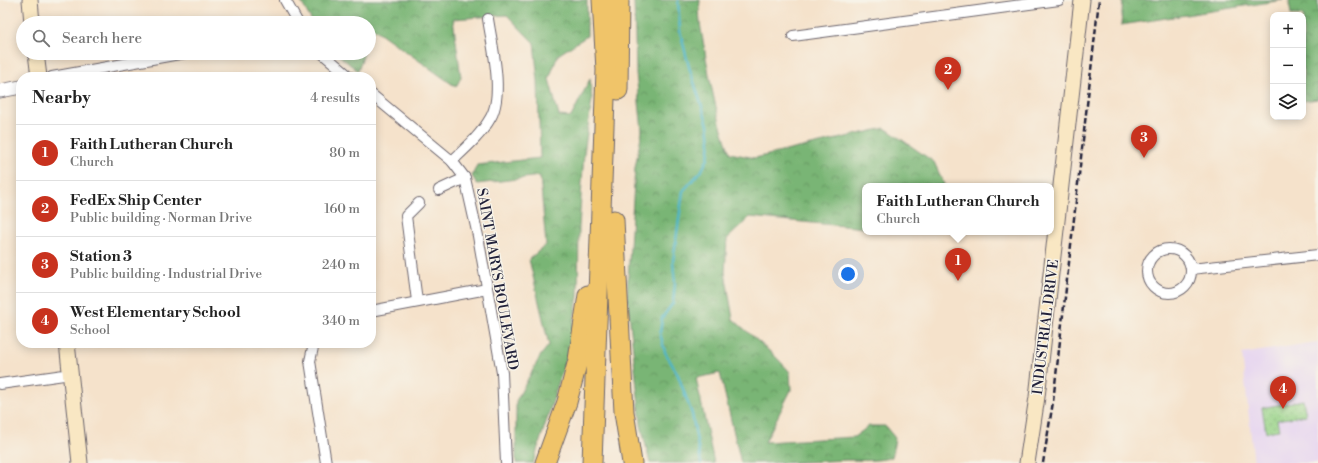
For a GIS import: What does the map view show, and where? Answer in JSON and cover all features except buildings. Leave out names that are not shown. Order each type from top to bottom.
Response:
[{"type":"highway","points":[[592,463],[606,70],[602,0]]},
{"type":"highway","points":[[605,463],[619,70],[619,0]]},
{"type":"highway","points":[[545,463],[567,402],[578,360],[602,199]]},
{"type":"highway","points":[[614,220],[624,412],[632,463]]},
{"type":"main road","points":[[30,0],[31,16]]},
{"type":"main road","name":"INDUSTRIAL DRIVE","points":[[1027,463],[1037,397],[1082,0]]},
{"type":"main road","points":[[37,60],[38,72]]},
{"type":"main road","points":[[67,348],[80,463]]},
{"type":"street","points":[[285,0],[294,16]]},
{"type":"street","points":[[793,36],[1059,0]]},
{"type":"street","points":[[452,162],[476,138],[491,116],[495,104],[496,79],[488,19]]},
{"type":"street","points":[[80,72],[146,60]]},
{"type":"street","points":[[330,60],[344,72]]},
{"type":"street","points":[[0,91],[16,89]]},
{"type":"street","name":"SAINT MARYS BOULEVARD","points":[[376,98],[452,162],[465,178],[502,373],[506,463]]},
{"type":"street","points":[[439,190],[465,178]]},
{"type":"street","points":[[417,301],[406,216],[419,203]]},
{"type":"street","points":[[1167,248],[1174,249],[1186,256],[1192,269],[1188,283],[1184,288],[1171,293],[1157,290],[1148,280],[1147,266],[1154,254],[1167,248]]},
{"type":"street","points":[[1192,269],[1318,255]]},
{"type":"street","points":[[376,310],[487,288]]},
{"type":"street","points":[[313,348],[310,361],[326,463]]},
{"type":"street","points":[[0,384],[70,374]]},
{"type":"shaded area","points":[[1318,342],[1318,463],[1254,463],[1242,354]]},
{"type":"green space","points":[[300,0],[587,0],[587,36],[558,55],[549,79],[559,116],[571,117],[590,79],[592,100],[584,153],[579,227],[578,297],[568,353],[533,463],[516,463],[516,401],[541,355],[549,345],[529,259],[546,245],[540,176],[477,184],[472,176],[477,165],[540,158],[538,81],[534,43],[507,15],[453,19],[461,77],[456,87],[376,30],[376,16],[309,16]]},
{"type":"green space","points":[[634,0],[700,0],[700,23],[714,100],[730,153],[755,158],[885,128],[934,162],[944,183],[862,183],[862,228],[750,217],[727,239],[725,272],[733,319],[776,357],[790,372],[791,390],[765,442],[854,437],[869,426],[885,426],[895,438],[892,457],[881,460],[741,463],[720,373],[696,378],[714,463],[650,463],[641,425],[627,294],[635,168],[642,131],[636,73]]},
{"type":"green space","points":[[1123,0],[1283,0],[1121,25]]},
{"type":"green space","points":[[1289,0],[1318,0],[1318,99],[1306,101],[1306,12],[1291,12]]},
{"type":"green space","points":[[345,60],[362,60],[358,71]]},
{"type":"green space","points":[[1303,400],[1306,415],[1277,420],[1279,430],[1266,432],[1262,408]]},
{"type":"waterway","points":[[678,0],[680,31],[689,67],[708,125],[710,142],[708,158],[702,170],[683,191],[673,261],[675,283],[673,303],[662,318],[660,333],[665,352],[678,375],[692,414],[701,463]]},
{"type":"railway","points":[[1043,463],[1053,402],[1099,0]]},
{"type":"place","name":"FedEx Ship Center","points":[[948,90]]},
{"type":"place","name":"Station 3","points":[[1144,158]]},
{"type":"place","name":"Faith Lutheran Church","points":[[958,281]]},
{"type":"place","name":"West Elementary School","points":[[1283,409]]}]
